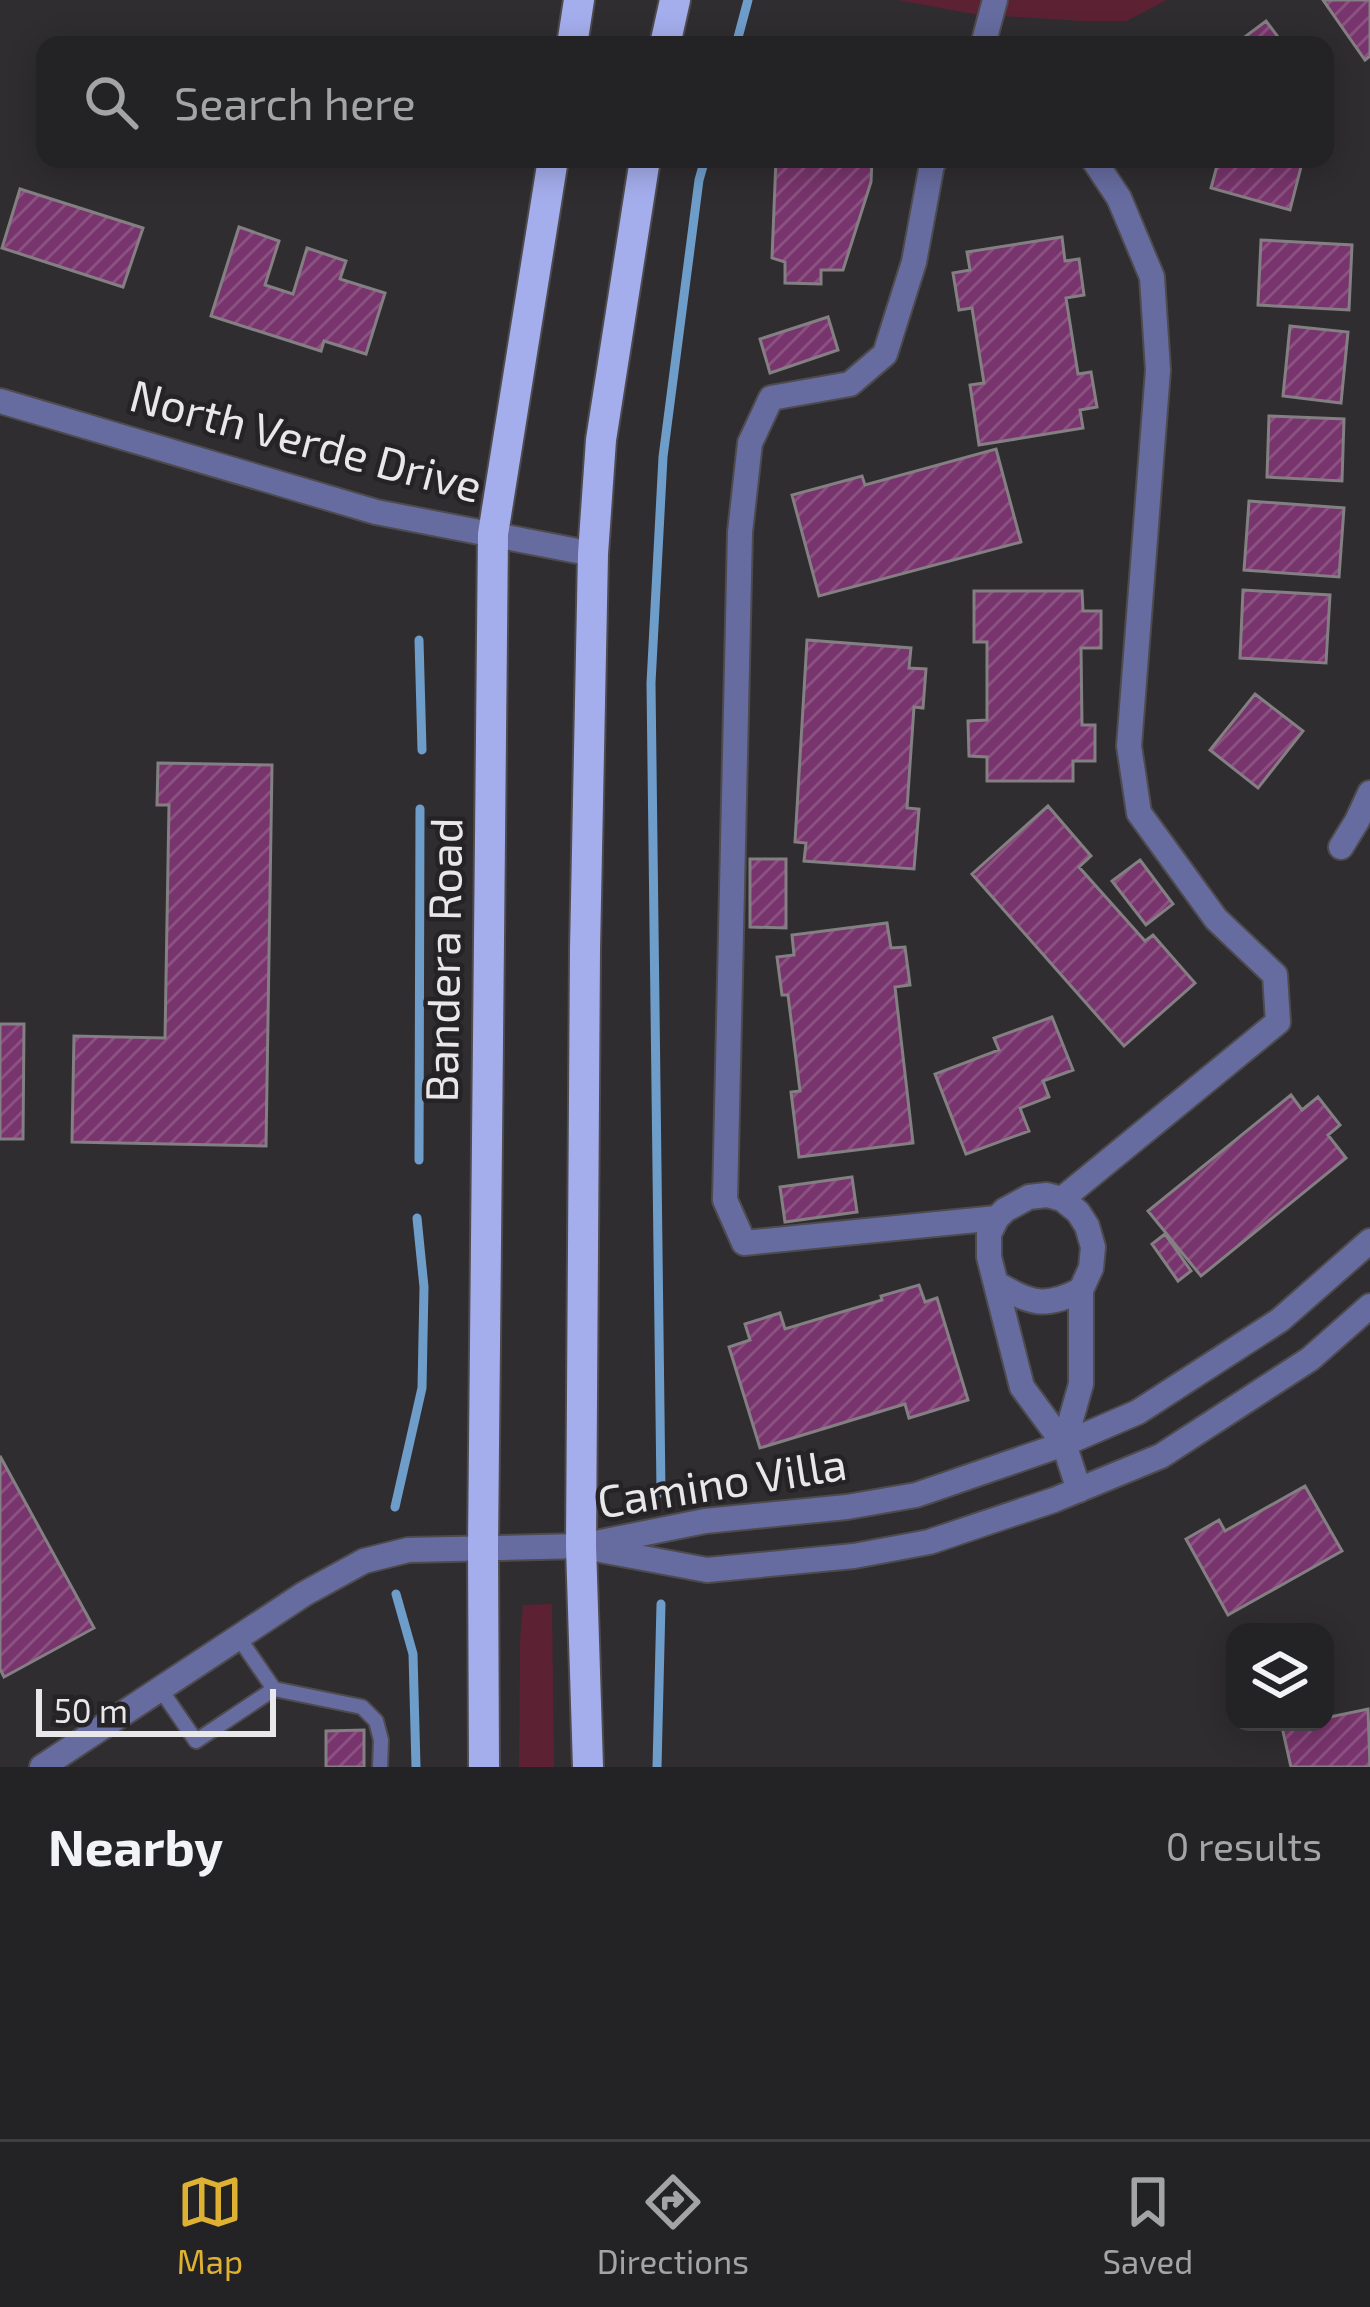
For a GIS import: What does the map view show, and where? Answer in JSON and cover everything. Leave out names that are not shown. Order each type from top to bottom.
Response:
[{"type":"main road","points":[[573,36],[579,0]]},
{"type":"main road","points":[[667,36],[674,0]]},
{"type":"main road","name":"Bandera Road","points":[[484,1767],[494,534],[552,168]]},
{"type":"main road","points":[[588,1767],[581,1546],[592,554],[602,440],[644,168]]},
{"type":"street","points":[[984,36],[994,0]]},
{"type":"street","points":[[931,168],[914,262],[886,354],[850,384],[771,398],[750,442],[740,532],[725,1200],[744,1244],[997,1218]]},
{"type":"street","points":[[1062,1199],[1278,1022],[1275,975],[1216,919],[1139,813],[1129,746],[1158,370],[1152,277],[1099,168]]},
{"type":"street","name":"North Verde Drive","points":[[0,401],[376,512],[592,554]]},
{"type":"street","points":[[1341,847],[1370,793]]},
{"type":"street","points":[[1064,1444],[1081,1384],[1081,1290],[1091,1268],[1093,1246],[1078,1212],[1062,1199],[1047,1195],[1029,1197],[997,1218],[989,1234],[989,1257],[1022,1387],[1064,1444],[1079,1490]]},
{"type":"street","name":"Camino Villa","points":[[581,1546],[705,1521],[916,1495],[1064,1444],[1138,1412],[1280,1320],[1370,1241]]},
{"type":"street","points":[[997,1284],[1043,1303],[1060,1301],[1081,1290]]},
{"type":"street","name":"Camino Villa","points":[[581,1546],[707,1570],[854,1556],[929,1543],[1161,1456],[1310,1359],[1370,1306]]},
{"type":"street","points":[[42,1767],[304,1594],[364,1561],[408,1550],[581,1546]]},
{"type":"lane","points":[[238,1638],[274,1689],[362,1707],[376,1721],[380,1767]]},
{"type":"lane","points":[[161,1690],[196,1742],[274,1689]]},
{"type":"shaded area","points":[[898,0],[1167,0],[1126,21],[1082,21],[973,14]]},
{"type":"shaded area","points":[[552,1604],[554,1767],[519,1767],[523,1605]]},
{"type":"building","points":[[1323,0],[1370,0],[1370,56],[1365,60]]},
{"type":"building","points":[[1266,21],[1277,36],[1246,36]]},
{"type":"building","points":[[776,168],[872,168],[843,270],[821,270],[821,284],[785,283],[785,262],[772,258]]},
{"type":"building","points":[[1216,168],[1301,168],[1290,210],[1211,188]]},
{"type":"building","points":[[20,189],[143,228],[123,287],[2,248]]},
{"type":"building","points":[[239,227],[279,241],[265,285],[293,294],[307,248],[346,261],[340,279],[385,293],[366,354],[324,341],[321,351],[211,316]]},
{"type":"building","points":[[1062,237],[1065,261],[1079,259],[1084,295],[1066,298],[1078,374],[1091,372],[1097,407],[1080,410],[1083,428],[979,445],[970,385],[984,383],[972,308],[959,310],[953,273],[970,270],[967,252]]},
{"type":"building","points":[[1261,240],[1352,245],[1349,310],[1258,305]]},
{"type":"building","points":[[828,317],[838,350],[770,373],[760,339]]},
{"type":"building","points":[[1290,326],[1348,332],[1341,403],[1283,396]]},
{"type":"building","points":[[1269,416],[1344,419],[1342,481],[1267,477]]},
{"type":"building","points":[[996,449],[1021,542],[819,596],[792,495],[862,476],[865,485]]},
{"type":"building","points":[[1249,501],[1344,508],[1339,577],[1244,570]]},
{"type":"building","points":[[1243,590],[1330,595],[1326,663],[1240,658]]},
{"type":"building","points":[[974,591],[1082,591],[1083,611],[1101,611],[1101,648],[1081,648],[1082,725],[1095,725],[1095,761],[1073,761],[1073,781],[987,781],[987,757],[969,756],[968,721],[987,720],[987,642],[974,642]]},
{"type":"building","points":[[807,640],[911,648],[909,668],[926,669],[923,708],[914,707],[907,808],[919,809],[914,869],[804,861],[806,843],[795,842]]},
{"type":"building","points":[[1255,694],[1303,731],[1258,788],[1210,750]]},
{"type":"building","points":[[158,763],[272,765],[266,1146],[72,1142],[74,1036],[165,1038],[169,805],[157,805]]},
{"type":"building","points":[[1048,806],[1091,856],[1079,867],[1145,941],[1153,935],[1195,983],[1124,1046],[972,874]]},
{"type":"building","points":[[750,859],[786,859],[786,928],[750,927]]},
{"type":"building","points":[[1140,860],[1173,904],[1146,925],[1112,881]]},
{"type":"building","points":[[887,923],[891,948],[905,947],[910,985],[895,987],[913,1143],[799,1157],[791,1092],[800,1091],[788,995],[782,995],[777,957],[794,955],[792,935]]},
{"type":"building","points":[[1052,1017],[1073,1070],[1043,1081],[1049,1097],[1020,1108],[1029,1131],[966,1154],[935,1074],[999,1050],[994,1038]]},
{"type":"building","points":[[0,1024],[24,1024],[23,1139],[0,1139]]},
{"type":"building","points":[[1291,1095],[1302,1110],[1318,1097],[1340,1125],[1328,1135],[1346,1158],[1201,1276],[1148,1211]]},
{"type":"building","points":[[852,1177],[857,1212],[785,1222],[780,1187]]},
{"type":"building","points":[[1165,1234],[1191,1271],[1178,1281],[1152,1244]]},
{"type":"building","points":[[919,1285],[925,1302],[937,1298],[968,1400],[909,1418],[905,1404],[760,1448],[729,1347],[750,1340],[745,1324],[780,1313],[785,1329]]},
{"type":"building","points":[[0,1456],[94,1628],[4,1677],[0,1669]]},
{"type":"building","points":[[1305,1486],[1342,1551],[1228,1615],[1186,1539],[1219,1520],[1225,1531]]},
{"type":"building","points":[[1368,1709],[1370,1767],[1291,1767],[1283,1731],[1334,1731],[1334,1716]]},
{"type":"building","points":[[364,1730],[364,1767],[326,1767],[326,1731]]},
{"type":"waterway","points":[[738,36],[748,0]]},
{"type":"waterway","points":[[661,1493],[651,683],[663,457],[702,168]]},
{"type":"waterway","points":[[419,640],[422,750]]},
{"type":"waterway","points":[[419,1160],[420,809]]},
{"type":"waterway","points":[[395,1507],[422,1388],[424,1287],[417,1218]]},
{"type":"waterway","points":[[396,1594],[413,1654],[416,1767]]},
{"type":"waterway","points":[[657,1767],[661,1604]]}]
